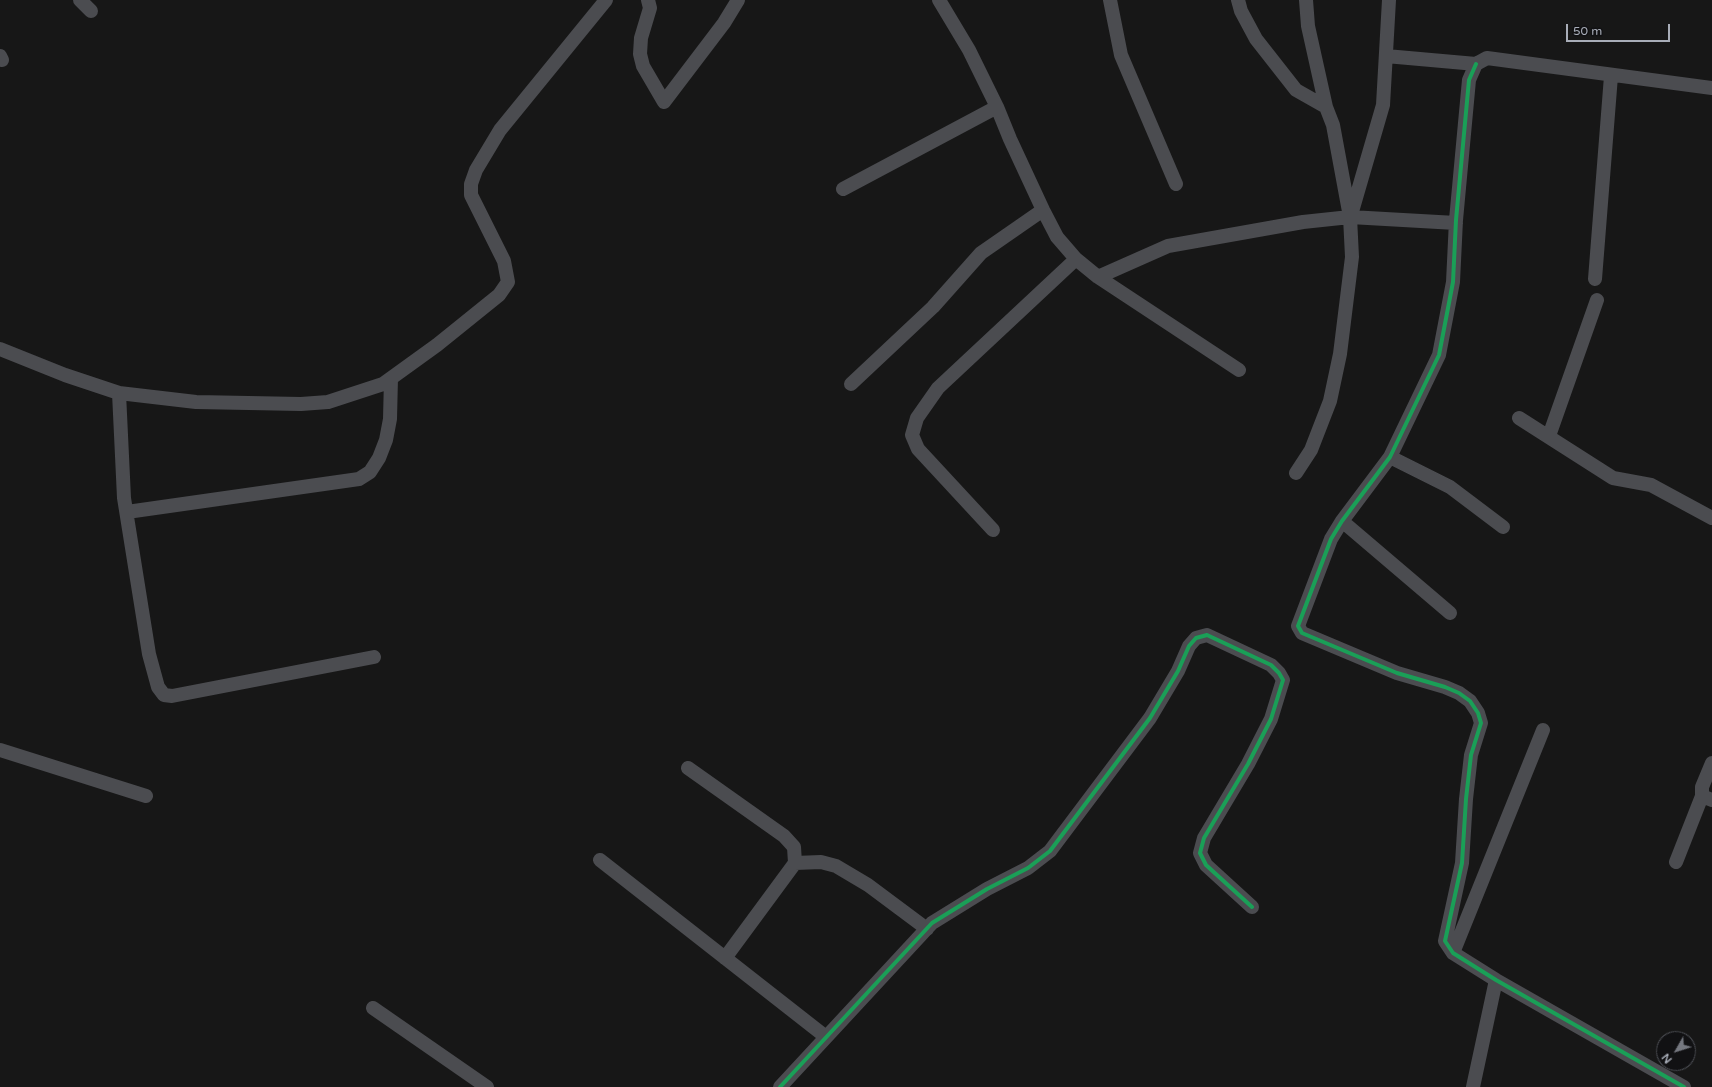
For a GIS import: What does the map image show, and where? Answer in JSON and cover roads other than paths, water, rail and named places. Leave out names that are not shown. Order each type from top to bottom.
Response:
[{"type":"street","points":[[80,0],[91,11]]},
{"type":"street","points":[[0,349],[66,375],[119,393],[196,402],[301,404],[328,402],[383,384],[437,345],[499,295],[508,282],[504,261],[486,228],[471,195],[471,184],[476,170],[500,130],[606,0]]},
{"type":"street","points":[[648,0],[650,8],[641,38],[640,54],[643,66],[664,102],[724,23],[738,0]]},
{"type":"street","points":[[939,0],[969,50],[1057,237],[1076,260],[1098,277],[1239,370]]},
{"type":"street","points":[[1110,0],[1121,55],[1176,184]]},
{"type":"street","points":[[1238,0],[1241,11],[1256,38],[1296,90],[1326,107]]},
{"type":"street","points":[[1296,473],[1311,450],[1330,401],[1340,354],[1352,257],[1350,217],[1333,125],[1326,107],[1308,26],[1306,0]]},
{"type":"street","points":[[1350,217],[1383,105],[1389,0]]},
{"type":"street","points":[[1386,56],[1476,64],[1487,58],[1611,76],[1712,88]]},
{"type":"street","points":[[1476,64],[1469,80],[1456,223],[1453,282],[1439,355],[1390,457],[1342,521],[1331,539],[1298,626],[1302,634],[1397,673],[1445,686],[1459,693],[1470,702],[1481,723],[1472,755],[1466,799],[1462,863],[1445,941],[1453,954],[1684,1087]]},
{"type":"street","points":[[1595,278],[1611,76]]},
{"type":"street","points":[[843,190],[997,107]]},
{"type":"street","points":[[851,384],[933,307],[981,253],[1043,210]]},
{"type":"street","points":[[1098,277],[1168,246],[1303,222],[1350,217],[1456,223]]},
{"type":"street","points":[[994,530],[918,449],[912,435],[917,418],[938,388],[1076,260]]},
{"type":"street","points":[[1549,436],[1597,300]]},
{"type":"street","points":[[127,512],[359,479],[370,472],[379,458],[386,440],[390,419],[391,378]]},
{"type":"street","points":[[119,393],[124,498],[149,654],[158,687],[164,695],[172,696],[374,657]]},
{"type":"street","points":[[1519,418],[1614,478],[1651,485],[1712,518]]},
{"type":"street","points":[[1390,457],[1450,487],[1503,527]]},
{"type":"street","points":[[1342,521],[1450,613]]},
{"type":"street","points":[[780,1087],[932,923],[987,889],[1040,861],[1050,851],[1150,718],[1178,671],[1189,646],[1196,638],[1207,635],[1271,665],[1279,672],[1282,680],[1271,719],[1248,764],[1204,838],[1200,853],[1206,865],[1252,907]]},
{"type":"street","points":[[1453,954],[1542,730]]},
{"type":"street","points":[[0,750],[146,796]]},
{"type":"street","points":[[1676,862],[1707,798],[1702,787],[1712,763]]},
{"type":"street","points":[[688,768],[784,836],[794,847],[795,863],[725,958]]},
{"type":"street","points":[[600,860],[826,1037]]},
{"type":"street","points":[[795,863],[821,862],[836,866],[868,885],[927,929]]},
{"type":"street","points":[[1473,1087],[1496,980]]},
{"type":"street","points":[[373,1008],[487,1087]]}]
